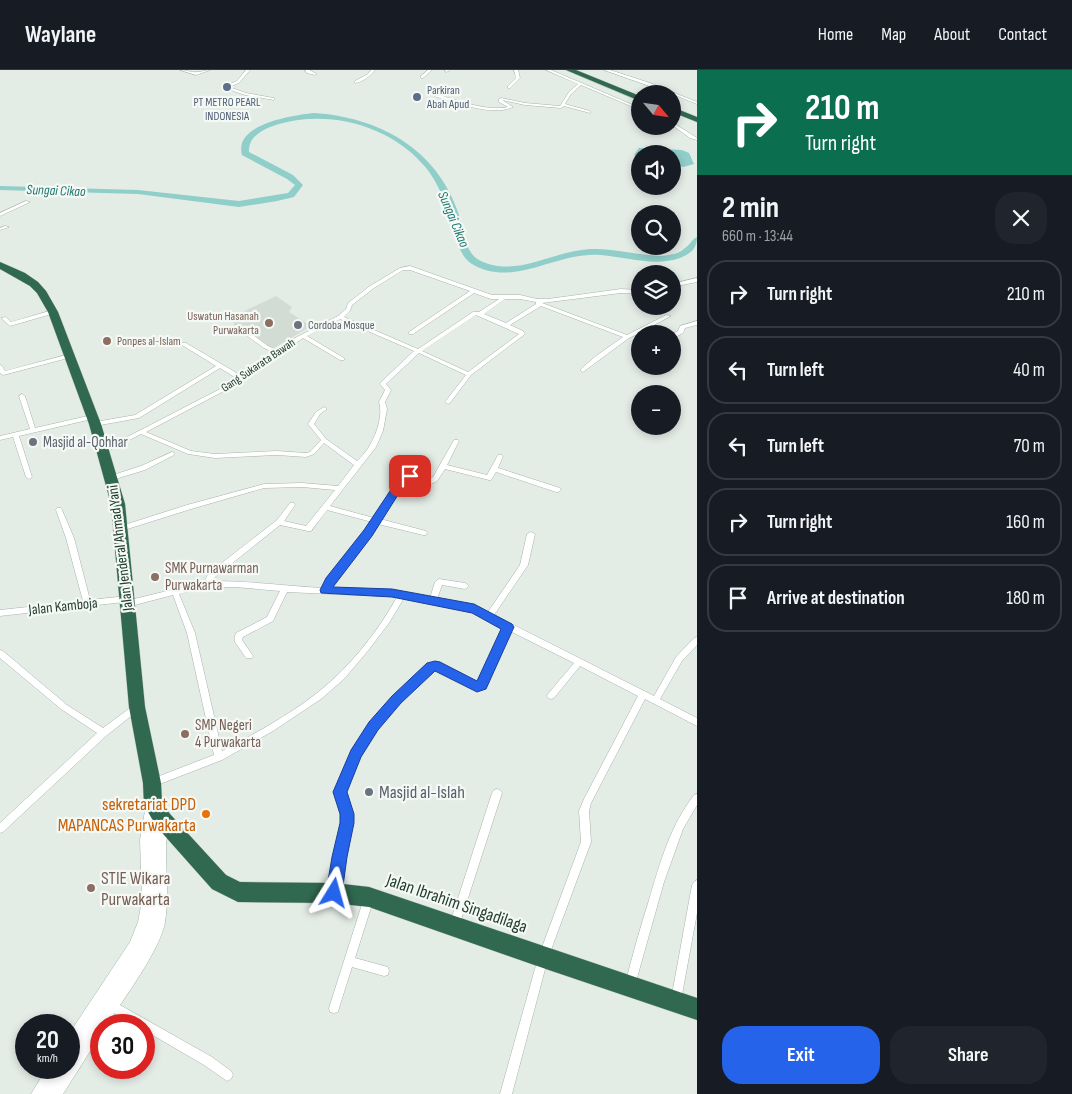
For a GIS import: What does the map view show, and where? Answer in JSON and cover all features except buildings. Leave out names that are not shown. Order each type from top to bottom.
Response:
[{"type":"highway","points":[[570,70],[631,94]]},
{"type":"highway","points":[[578,70],[631,93]]},
{"type":"highway","points":[[681,115],[697,122]]},
{"type":"highway","name":"Jalan Jenderal Ahmad Yani","points":[[0,266],[21,275],[34,284],[41,291],[53,312],[81,384],[90,420],[112,478],[121,530],[137,707],[158,812]]},
{"type":"highway","name":"Jalan Ibrahim Singadilaga","points":[[158,812],[210,874],[229,889],[253,894],[334,893],[370,896],[543,958],[630,985],[697,1009]]},
{"type":"main road","name":"Jalan Jenderal Ahmad Yani","points":[[80,1034],[125,973],[145,951],[157,924],[155,900],[158,812]]},
{"type":"main road","name":"Jalan Jenderal Ahmad Yani","points":[[47,1093],[111,1004],[125,973]]},
{"type":"main road","name":"Jalan Jenderal Ahmad Yani","points":[[47,1093],[53,1079]]},
{"type":"street","points":[[185,70],[196,74],[208,70]]},
{"type":"street","points":[[248,70],[238,82],[226,87],[273,99]]},
{"type":"street","points":[[307,70],[314,74]]},
{"type":"street","points":[[356,82],[369,75],[373,70]]},
{"type":"street","points":[[422,77],[430,70]]},
{"type":"street","points":[[509,87],[518,78],[516,70]]},
{"type":"street","points":[[548,70],[631,105]]},
{"type":"street","points":[[606,70],[638,80],[697,103]]},
{"type":"street","points":[[564,105],[570,93],[581,84]]},
{"type":"street","points":[[435,91],[433,93],[435,95],[503,110],[511,107],[500,102],[501,100],[543,106],[559,107],[564,105],[589,112]]},
{"type":"street","points":[[681,128],[690,137],[697,139]]},
{"type":"street","points":[[0,214],[28,202]]},
{"type":"street","points":[[0,229],[7,227]]},
{"type":"street","name":"Gang Sukarata Bawah","points":[[102,452],[202,402],[276,352],[340,317],[348,310],[350,304],[372,287],[406,268],[429,274],[491,297],[525,297],[539,303],[621,291],[631,292]]},
{"type":"street","points":[[681,284],[697,280]]},
{"type":"street","points":[[411,334],[473,290]]},
{"type":"street","points":[[480,314],[503,298]]},
{"type":"street","points":[[507,326],[539,303],[627,338]]},
{"type":"street","points":[[4,318],[10,324],[53,312]]},
{"type":"street","points":[[279,522],[307,529],[373,447],[380,431],[384,410],[382,402],[388,390],[383,384],[418,351],[472,314],[480,314],[521,332],[522,334],[469,374],[448,402]]},
{"type":"street","points":[[653,325],[668,316]]},
{"type":"street","points":[[340,317],[469,374]]},
{"type":"street","points":[[681,332],[682,327],[697,323]]},
{"type":"street","points":[[237,326],[276,352]]},
{"type":"street","points":[[303,336],[342,359]]},
{"type":"street","points":[[584,370],[598,357],[631,336]]},
{"type":"street","points":[[184,344],[240,378]]},
{"type":"street","points":[[1,372],[70,356]]},
{"type":"street","points":[[0,438],[66,422],[136,417],[220,366]]},
{"type":"street","points":[[22,396],[33,430]]},
{"type":"street","points":[[324,409],[311,422],[324,440],[358,465]]},
{"type":"street","points":[[142,432],[190,453],[215,456],[277,453],[306,455],[312,453],[324,440]]},
{"type":"street","points":[[15,434],[29,477]]},
{"type":"street","points":[[326,590],[330,581],[376,520],[405,476],[432,482],[443,466],[456,440]]},
{"type":"street","points":[[112,478],[143,468],[172,454]]},
{"type":"street","points":[[443,466],[489,478],[500,456]]},
{"type":"street","points":[[494,469],[558,490]]},
{"type":"street","points":[[121,530],[256,487],[302,485],[339,488]]},
{"type":"street","points":[[207,584],[212,575],[279,522],[292,505]]},
{"type":"street","points":[[324,507],[423,533]]},
{"type":"street","points":[[59,510],[70,538],[87,603]]},
{"type":"street","points":[[489,616],[524,565],[532,534]]},
{"type":"street","points":[[433,601],[439,582],[465,586]]},
{"type":"street","name":"Jalan Kamboja","points":[[0,613],[87,603],[127,602],[207,584],[235,584],[285,589],[358,590],[402,594],[474,609],[697,722]]},
{"type":"street","points":[[249,656],[238,640],[239,635],[270,619],[285,589]]},
{"type":"street","points":[[175,592],[191,633],[219,757]]},
{"type":"street","points":[[152,783],[219,757],[318,697],[333,684],[391,614],[402,594]]},
{"type":"street","points":[[334,893],[339,857],[347,823],[347,814],[340,792],[356,754],[374,726],[397,700],[432,666],[477,686],[482,686],[508,627]]},
{"type":"street","points":[[655,701],[679,659],[697,640]]},
{"type":"street","points":[[0,653],[64,706],[103,733]]},
{"type":"street","points":[[551,696],[579,662]]},
{"type":"street","points":[[506,1094],[543,958],[586,842],[584,812],[587,802],[643,695]]},
{"type":"street","points":[[0,829],[103,733],[137,707]]},
{"type":"street","points":[[454,926],[497,793]]},
{"type":"street","points":[[630,985],[645,926],[672,841],[689,807],[697,798]]},
{"type":"street","points":[[675,1002],[697,884]]},
{"type":"street","points":[[334,1008],[370,896]]},
{"type":"street","points":[[348,960],[384,972]]},
{"type":"street","points":[[111,1004],[208,1061],[227,1075]]},
{"type":"shaded area","name":"Uswatun Hasanah Purwakarta","points":[[276,296],[292,307],[289,312],[311,326],[271,350],[228,319]]},
{"type":"water","points":[[681,150],[689,153],[694,164],[681,166]]},
{"type":"waterway","name":"Sungai Cikao","points":[[0,188],[138,192],[239,204],[277,199],[291,195],[299,185],[290,177],[245,153],[246,142],[264,127],[274,123],[293,117],[314,115],[355,121],[375,128],[394,137],[411,149],[426,163],[436,177],[454,212],[462,242],[469,256],[474,261],[498,269],[520,269],[554,258],[587,252],[661,259],[688,251],[697,240]]},
{"type":"place","name":"PT METRO PEARL INDONESIA","points":[[227,87]]},
{"type":"place","name":"Parkiran Abah Apud","points":[[417,97]]},
{"type":"place","name":"Uswatun Hasanah Purwakarta","points":[[269,323]]},
{"type":"place","name":"Cordoba Mosque","points":[[298,325]]},
{"type":"place","name":"Ponpes al-Islam","points":[[107,341]]},
{"type":"place","name":"Masjid al-Qohhar","points":[[33,442]]},
{"type":"place","name":"SMK Purnawarman Purwakarta","points":[[155,577]]},
{"type":"place","name":"SMP Negeri 4 Purwakarta","points":[[185,734]]},
{"type":"place","name":"Masjid al-Islah","points":[[369,792]]},
{"type":"place","name":"sekretariat DPD MAPANCAS Purwakarta","points":[[206,814]]},
{"type":"place","name":"STIE Wikara Purwakarta","points":[[91,888]]},
{"type":"route","points":[[334,893],[339,857],[347,823],[347,814],[340,792],[356,754],[374,726],[397,700],[432,666],[479,687],[482,686],[508,627],[474,609],[402,594],[358,590],[326,590],[330,581],[368,533],[405,476],[410,476]]}]
